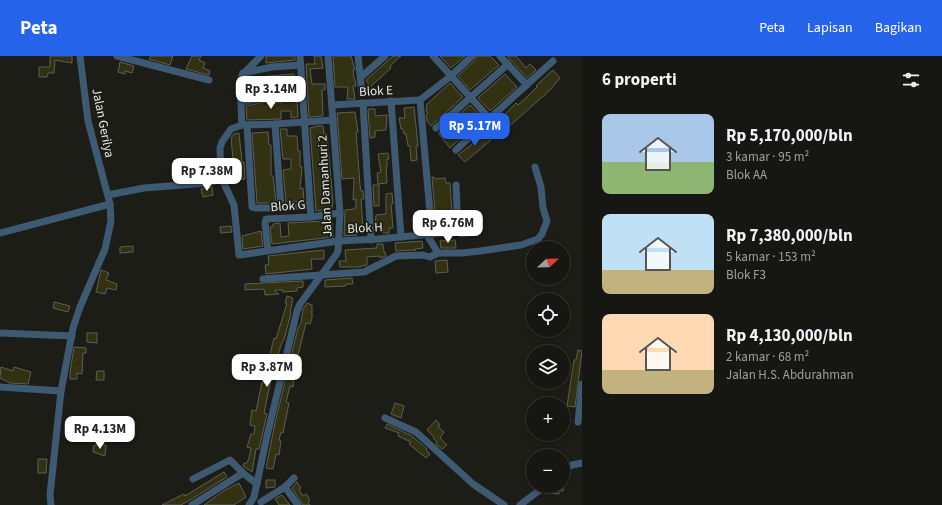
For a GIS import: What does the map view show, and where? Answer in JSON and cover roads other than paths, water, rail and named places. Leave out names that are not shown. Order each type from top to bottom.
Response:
[{"type":"street","name":"Jalan Gerilya","points":[[50,505],[61,391],[72,336],[80,306],[105,249],[110,227],[110,204],[88,121],[80,56]]},
{"type":"street","points":[[118,56],[209,80]]},
{"type":"street","points":[[261,56],[242,73],[240,80],[252,207],[282,208],[309,205]]},
{"type":"street","points":[[300,56],[310,217]]},
{"type":"street","name":"Jalan Damanhuri 2","points":[[256,490],[267,436],[297,311],[300,304],[336,255],[339,241],[340,213],[328,56]]},
{"type":"street","points":[[358,56],[362,93]]},
{"type":"street","points":[[361,77],[385,56]]},
{"type":"street","points":[[433,56],[500,130]]},
{"type":"street","points":[[438,253],[430,235],[420,100],[451,76],[472,56]]},
{"type":"street","points":[[500,56],[527,85]]},
{"type":"street","points":[[456,150],[553,61]]},
{"type":"street","points":[[436,128],[508,64]]},
{"type":"street","points":[[242,73],[272,67],[300,65]]},
{"type":"street","points":[[241,102],[272,96],[302,95]]},
{"type":"street","name":"Blok E","points":[[332,105],[420,100]]},
{"type":"street","points":[[391,101],[401,237]]},
{"type":"street","points":[[364,103],[371,240]]},
{"type":"street","points":[[107,194],[144,188],[207,183],[222,179],[220,145],[231,129],[244,125],[333,120]]},
{"type":"street","points":[[274,124],[282,208]]},
{"type":"street","points":[[263,279],[364,272],[396,256],[423,255],[430,258],[438,253],[462,254],[521,245],[540,237],[547,221],[543,208],[541,187],[535,167]]},
{"type":"street","name":"Blok H","points":[[222,179],[235,211],[238,254],[241,255],[339,241],[371,240],[455,232],[457,225],[456,185]]},
{"type":"street","points":[[0,233],[110,204]]},
{"type":"street","name":"Blok G","points":[[268,250],[265,223],[266,219],[310,217],[340,213]]},
{"type":"street","points":[[0,333],[72,336]]},
{"type":"street","points":[[578,422],[582,384]]},
{"type":"street","points":[[0,387],[61,391]]},
{"type":"street","points":[[385,418],[416,432],[473,484],[504,505]]},
{"type":"street","points":[[193,479],[230,460],[243,473],[256,490],[262,504],[285,487],[294,478]]},
{"type":"street","points":[[570,467],[582,463]]},
{"type":"street","points":[[192,505],[243,473]]},
{"type":"street","points":[[285,487],[298,505]]},
{"type":"street","points":[[249,505],[256,490]]},
{"type":"street","points":[[520,505],[536,493]]}]
